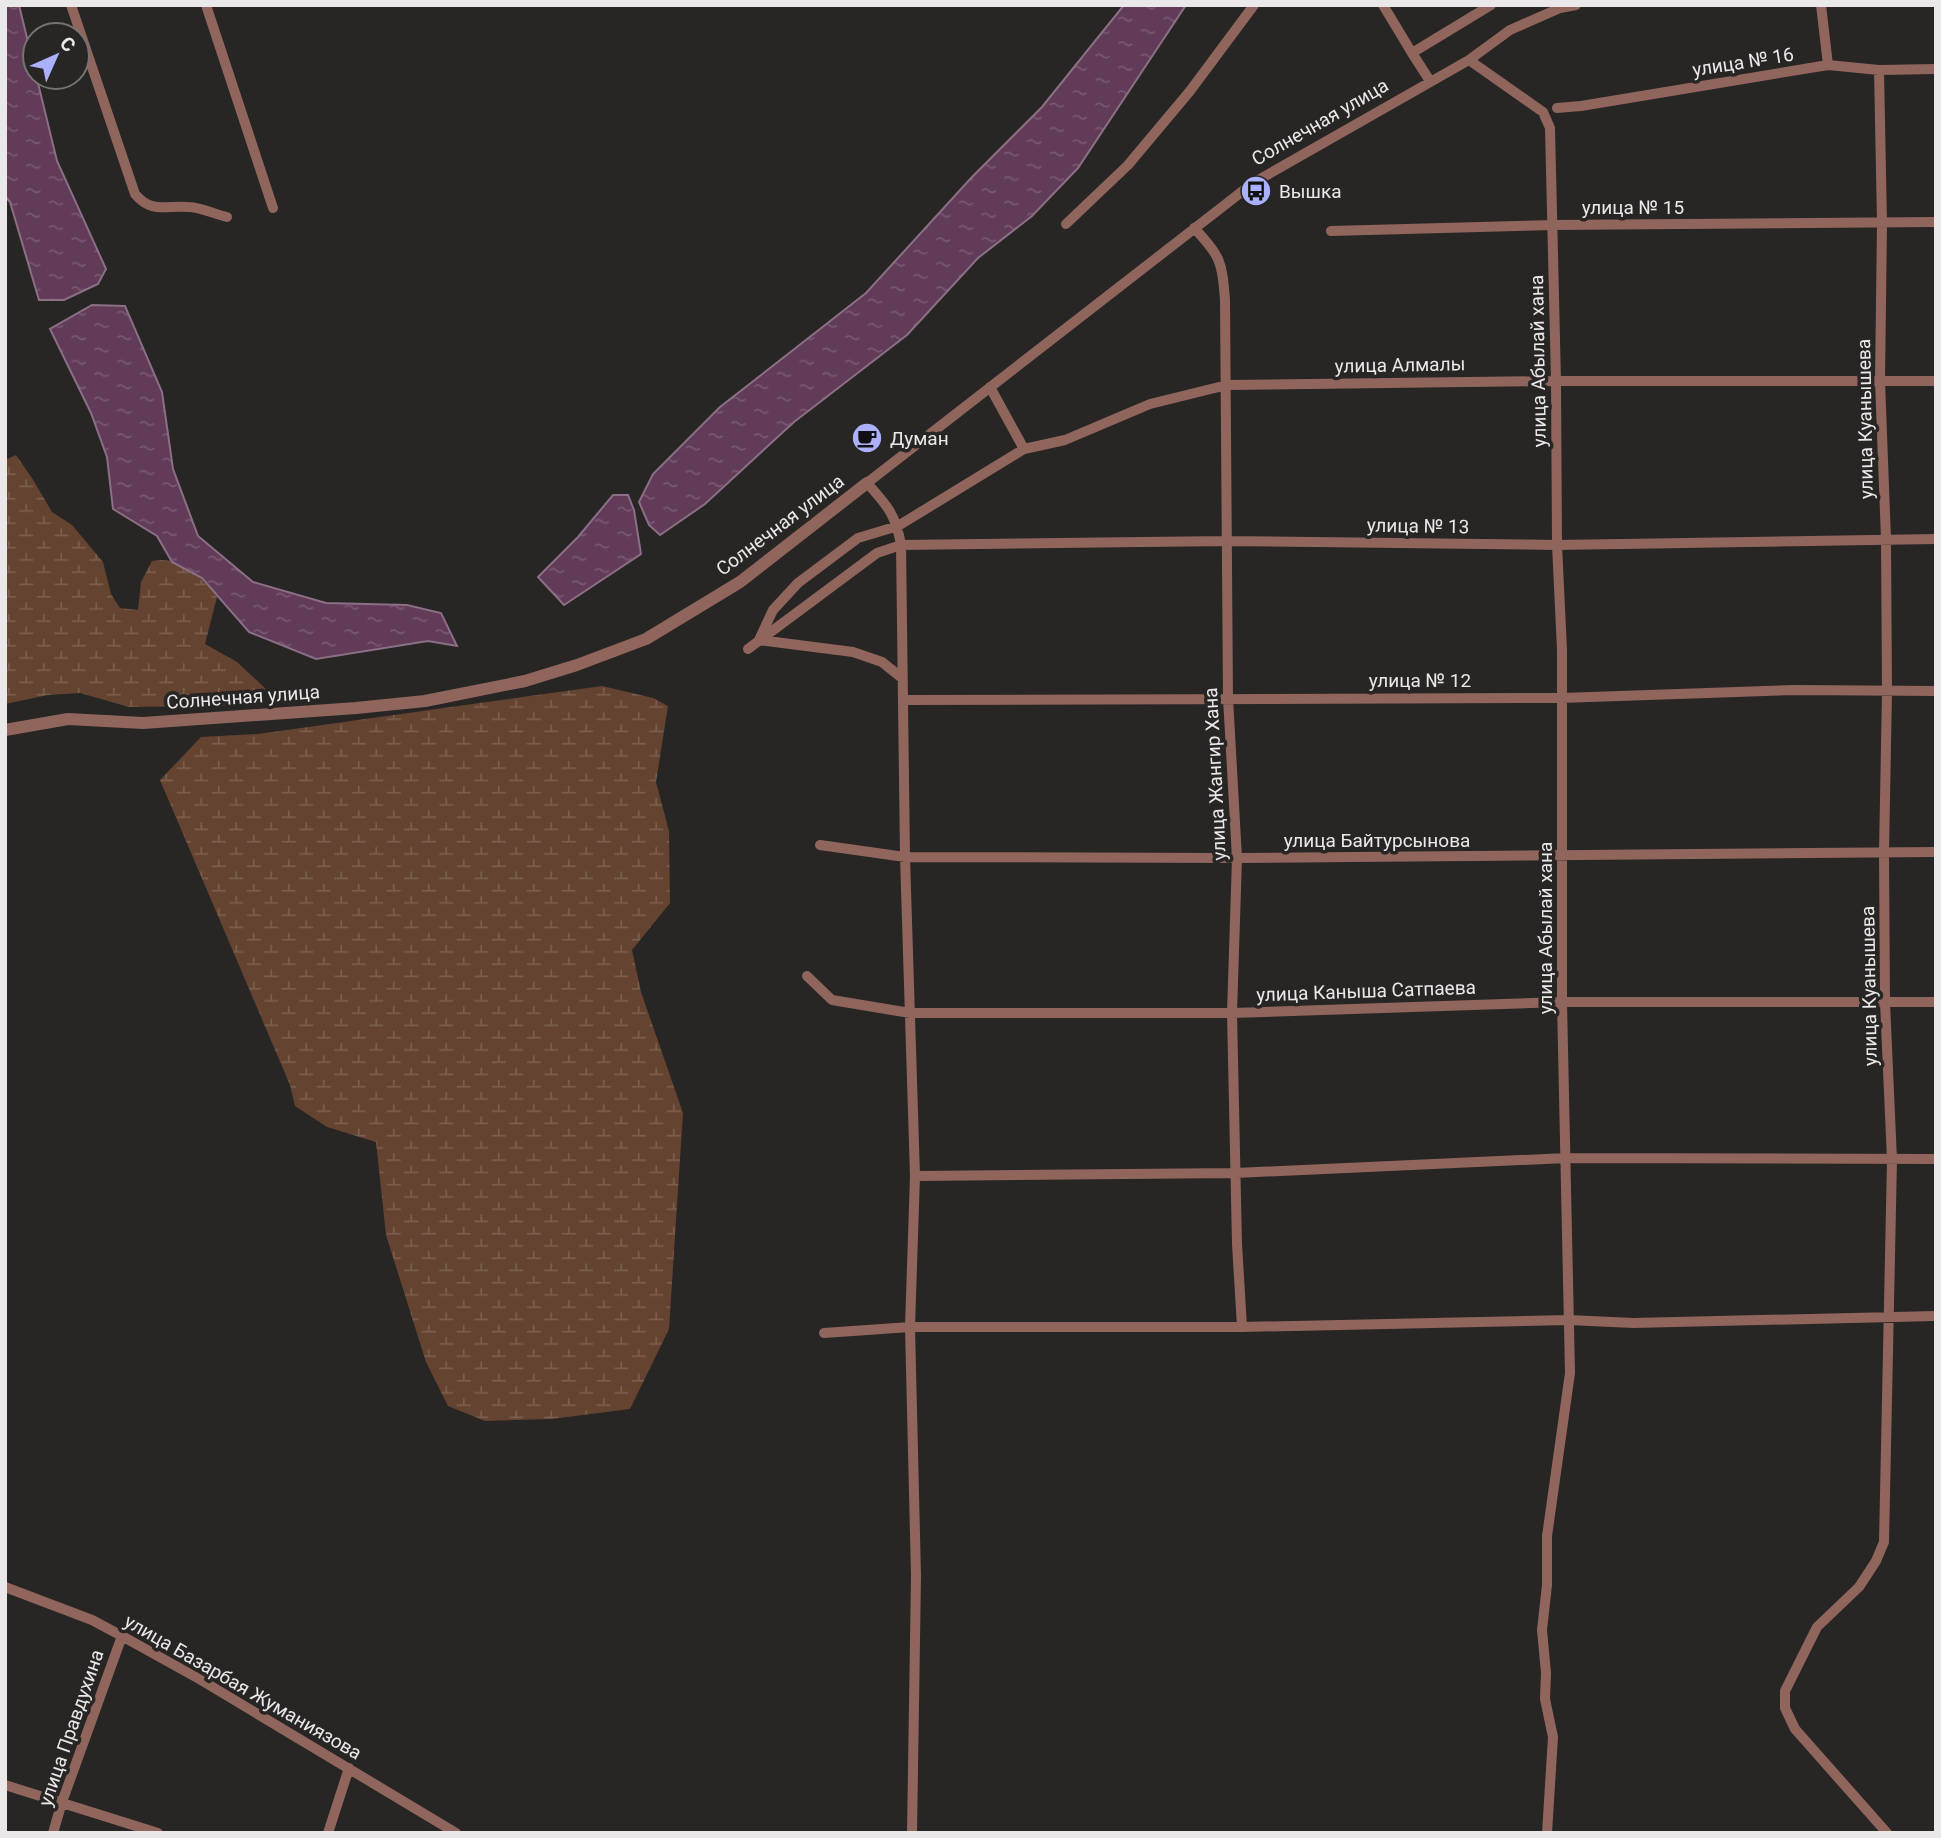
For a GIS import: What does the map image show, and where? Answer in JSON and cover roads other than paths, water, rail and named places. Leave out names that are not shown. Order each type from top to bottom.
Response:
[{"type":"street","points":[[71,5],[135,194],[142,203],[153,207],[191,206],[227,217]]},
{"type":"street","points":[[206,5],[273,208]]},
{"type":"street","points":[[1066,224],[1128,164],[1191,91],[1254,5]]},
{"type":"street","points":[[1383,5],[1430,81]]},
{"type":"street","points":[[1412,53],[1491,5]]},
{"type":"street","name":"Солнечная улица","points":[[5,730],[68,719],[143,723],[356,708],[438,699],[525,681],[646,639],[740,582],[1252,183],[1469,60],[1510,30],[1561,7],[1576,5]]},
{"type":"street","points":[[1821,5],[1828,65]]},
{"type":"street","name":"улица Абылай хана","points":[[1469,60],[1543,112],[1550,128],[1557,545],[1562,650],[1562,1002],[1570,1373],[1547,1536],[1547,1586],[1542,1630],[1546,1673],[1545,1699],[1553,1737],[1547,1833]]},
{"type":"street","name":"улица № 16","points":[[1557,108],[1828,65],[1879,70],[1936,69]]},
{"type":"street","name":"улица Куанышева","points":[[1879,70],[1882,223],[1880,381],[1886,540],[1887,692],[1885,1002],[1892,1160],[1884,1542],[1876,1561],[1859,1587],[1817,1627],[1785,1691],[1785,1709],[1795,1729],[1886,1833]]},
{"type":"street","name":"улица № 15","points":[[1331,231],[1553,225],[1936,222]]},
{"type":"street","name":"улица Жангир Хана","points":[[1194,228],[1215,250],[1222,266],[1225,300],[1228,698],[1237,858],[1232,1013],[1242,1327]]},
{"type":"street","name":"улица Алмалы","points":[[759,640],[773,610],[798,583],[858,538],[898,526],[1024,449],[1065,440],[1150,404],[1227,385],[1556,381],[1936,381]]},
{"type":"street","points":[[990,387],[1024,449]]},
{"type":"street","points":[[866,483],[888,506],[898,526],[901,545],[905,857],[915,1176],[911,1327],[916,1576],[912,1833]]},
{"type":"street","name":"улица № 13","points":[[901,545],[1228,541],[1557,545],[1936,539]]},
{"type":"street","points":[[748,649],[877,553],[901,545]]},
{"type":"street","points":[[759,640],[853,652],[881,662],[902,678]]},
{"type":"street","name":"улица № 12","points":[[903,700],[1560,698],[1794,690],[1936,691]]},
{"type":"street","name":"улица Байтурсынова","points":[[820,845],[905,857],[1237,858],[1936,852]]},
{"type":"street","name":"улица Каныша Сатпаева","points":[[807,976],[832,1000],[910,1013],[1232,1013],[1562,1002],[1936,1002]]},
{"type":"street","points":[[915,1176],[1236,1173],[1566,1158],[1936,1159]]},
{"type":"street","points":[[824,1333],[911,1327],[1242,1327],[1569,1320],[1633,1323],[1936,1316]]},
{"type":"street","name":"улица Базарбая Жуманиязова","points":[[5,1587],[92,1620],[122,1636],[456,1833]]},
{"type":"street","name":"улица Правдухина","points":[[53,1833],[122,1636]]},
{"type":"street","points":[[328,1833],[349,1768]]},
{"type":"street","points":[[5,1785],[158,1833]]},
{"type":"water","points":[[5,5],[19,5],[23,21],[21,91],[40,91],[57,161],[106,269],[98,284],[64,300],[39,300],[10,202],[5,196]]},
{"type":"water","points":[[1124,5],[1186,5],[1078,168],[1032,216],[978,258],[907,335],[794,422],[705,504],[660,535],[649,525],[639,502],[653,474],[720,407],[866,293],[972,177],[1042,107]]},
{"type":"water","points":[[92,305],[125,306],[162,392],[173,469],[198,536],[253,582],[326,603],[407,605],[441,613],[457,646],[428,641],[316,659],[249,632],[202,578],[172,562],[157,536],[113,509],[107,457],[91,413],[50,329]]},
{"type":"water","points":[[613,495],[628,495],[634,510],[641,554],[564,605],[538,577],[578,537]]},
{"type":"place","name":"Вышка","points":[[1256,191]]},
{"type":"place","name":"Думан","points":[[867,438]]}]
